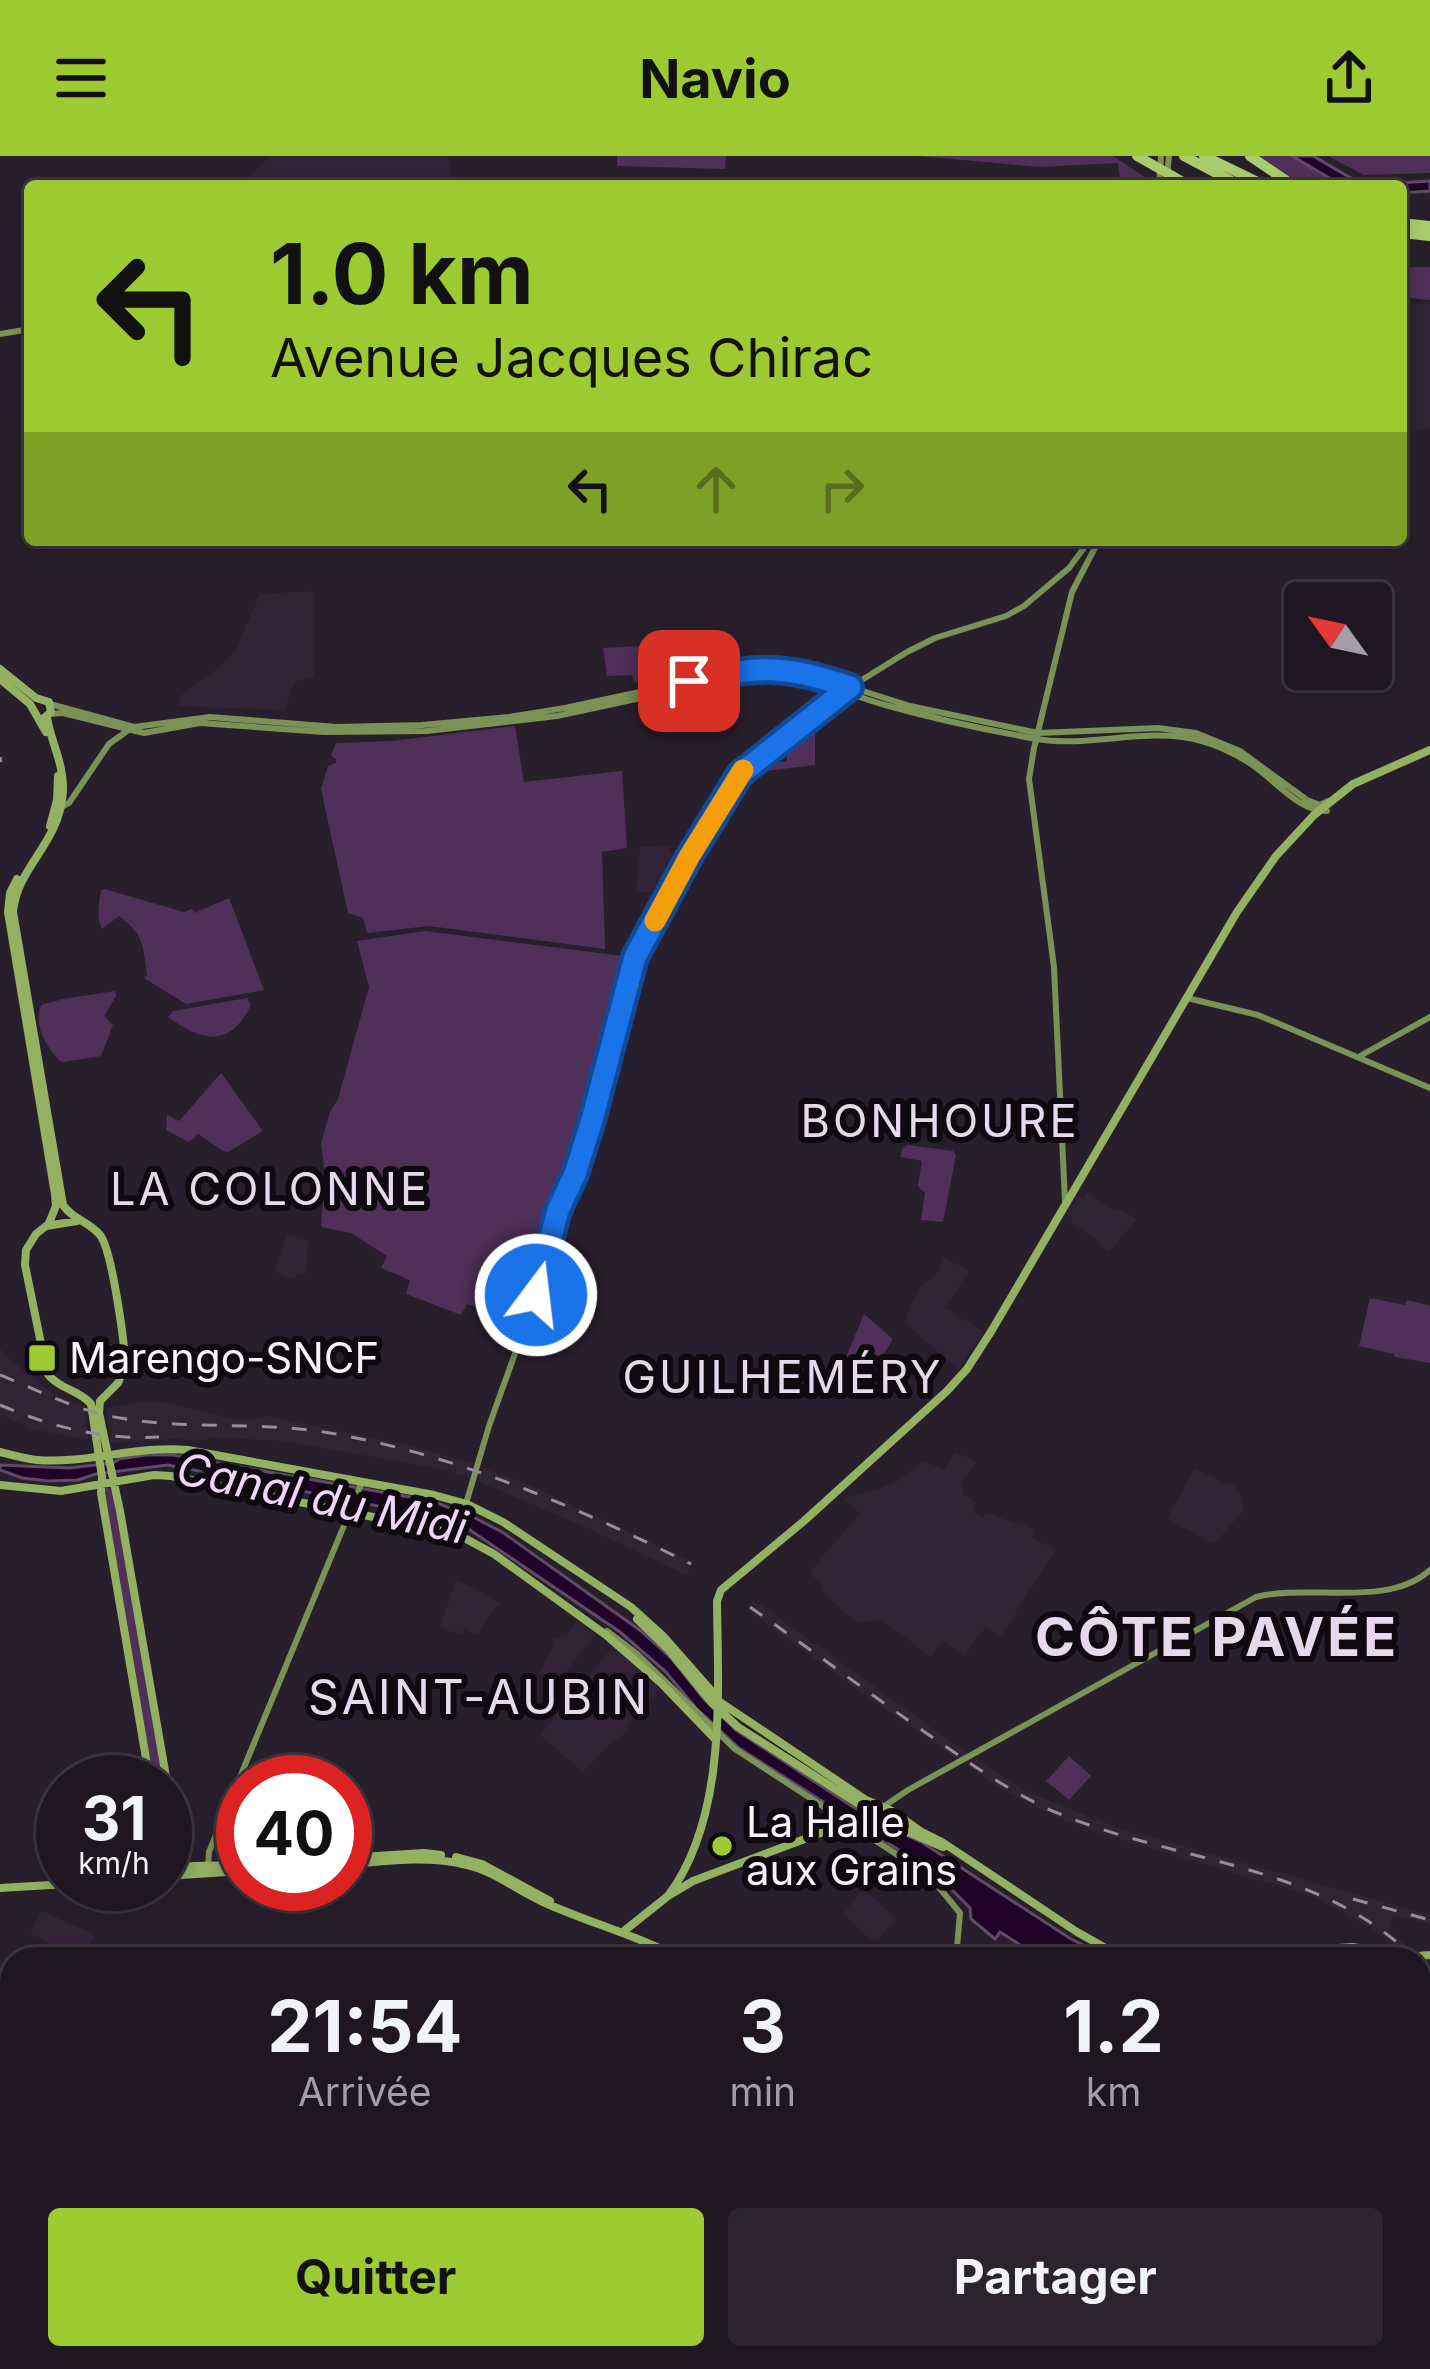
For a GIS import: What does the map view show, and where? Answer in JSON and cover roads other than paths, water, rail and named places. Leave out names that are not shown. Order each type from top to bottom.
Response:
[{"type":"highway","points":[[1184,156],[1230,180]]},
{"type":"highway","points":[[1204,156],[1254,180]]},
{"type":"highway","points":[[1250,156],[1285,180]]},
{"type":"highway","points":[[1141,158],[1169,176]]},
{"type":"main road","points":[[458,1530],[536,1295],[558,1210],[580,1158],[635,957],[740,774],[867,677],[928,641],[1016,611],[1061,576],[1088,546]]},
{"type":"main road","points":[[1074,1186],[1066,1174],[1054,967],[1030,790],[1032,756],[1072,592],[1091,546]]},
{"type":"main road","points":[[0,679],[43,710],[134,727],[210,717],[373,727],[524,715],[747,669],[773,668],[803,672],[927,717],[1037,736],[1148,734],[1222,748],[1260,767],[1319,811]]},
{"type":"main road","points":[[0,669],[43,710],[62,772],[61,807],[51,835],[21,881],[14,904],[55,1194],[55,1210],[26,1250],[26,1265],[47,1373],[57,1384],[95,1405],[107,1480],[120,1511],[162,1755]]},
{"type":"main road","points":[[43,710],[144,733],[200,723],[329,733],[439,730],[556,716],[759,674],[800,676],[1037,736]]},
{"type":"main road","points":[[867,677],[871,694]]},
{"type":"main road","points":[[827,685],[832,700]]},
{"type":"main road","points":[[43,710],[57,793],[49,829],[13,885],[8,906],[61,1198],[65,1210],[96,1230],[108,1252],[124,1372],[95,1405]]},
{"type":"main road","points":[[1041,720],[1058,737]]},
{"type":"main road","points":[[61,807],[69,803],[109,744],[127,731]]},
{"type":"main road","points":[[1032,756],[1058,737]]},
{"type":"main road","points":[[668,1896],[705,1820],[723,1709],[717,1676],[721,1590],[816,1511],[962,1375],[1240,907],[1282,849],[1353,784],[1430,750]]},
{"type":"main road","points":[[1268,773],[1319,811]]},
{"type":"main road","points":[[1282,849],[1319,811]]},
{"type":"main road","points":[[1187,998],[1251,1012],[1430,1088]]},
{"type":"main road","points":[[1358,1057],[1430,1017]]},
{"type":"main road","points":[[49,1224],[79,1221]]},
{"type":"main road","points":[[0,1452],[41,1460],[103,1458],[147,1448],[188,1450],[434,1495],[503,1522],[631,1607],[706,1678],[717,1676]]},
{"type":"main road","points":[[0,1484],[61,1492],[107,1480],[171,1476],[458,1530],[637,1654],[735,1749],[937,1885],[960,1916],[957,1947]]},
{"type":"main road","points":[[107,1480],[101,1493],[145,1755]]},
{"type":"main road","points":[[208,1866],[209,1852],[362,1484]]},
{"type":"main road","points":[[623,1932],[668,1896],[709,1875],[844,1824],[1256,1598],[1286,1592],[1373,1591],[1408,1582],[1430,1570]]},
{"type":"main road","points":[[613,1598],[723,1709],[890,1824],[944,1847]]},
{"type":"main road","points":[[568,1607],[642,1666],[715,1736]]},
{"type":"main road","points":[[682,1656],[723,1709],[871,1808],[942,1842],[1101,1947]]},
{"type":"main road","points":[[705,1726],[723,1709]]},
{"type":"main road","points":[[922,1832],[970,1862]]},
{"type":"main road","points":[[691,1852],[698,1867],[709,1875]]},
{"type":"main road","points":[[372,1859],[424,1853],[474,1861],[561,1907],[656,1947]]},
{"type":"main road","points":[[192,1869],[216,1866]]},
{"type":"main road","points":[[0,1886],[36,1884]]},
{"type":"railway","points":[[0,757],[1,762]]},
{"type":"railway","points":[[0,1375],[104,1415],[172,1424],[304,1429],[424,1455],[560,1503],[691,1564]]},
{"type":"railway","points":[[0,1405],[78,1430],[159,1437]]},
{"type":"railway","points":[[750,1607],[929,1735],[1030,1800],[1093,1826],[1287,1882],[1333,1901],[1401,1947]]},
{"type":"railway","points":[[1353,1899],[1430,1920]]},
{"type":"place","name":"Marengo-SNCF","points":[[42,1358]]},
{"type":"place","name":"La Halle aux Grains","points":[[722,1846]]},
{"type":"district","name":"BONHOURE","points":[[940,1121]]},
{"type":"district","name":"LA COLONNE","points":[[270,1189]]},
{"type":"district","name":"GUILHEMÉRY","points":[[783,1377]]},
{"type":"district","name":"CÔTE PAVÉE","points":[[1217,1637]]},
{"type":"district","name":"SAINT-AUBIN","points":[[479,1697]]},
{"type":"water label","name":"Canal du Midi","points":[[322,1498]]}]
